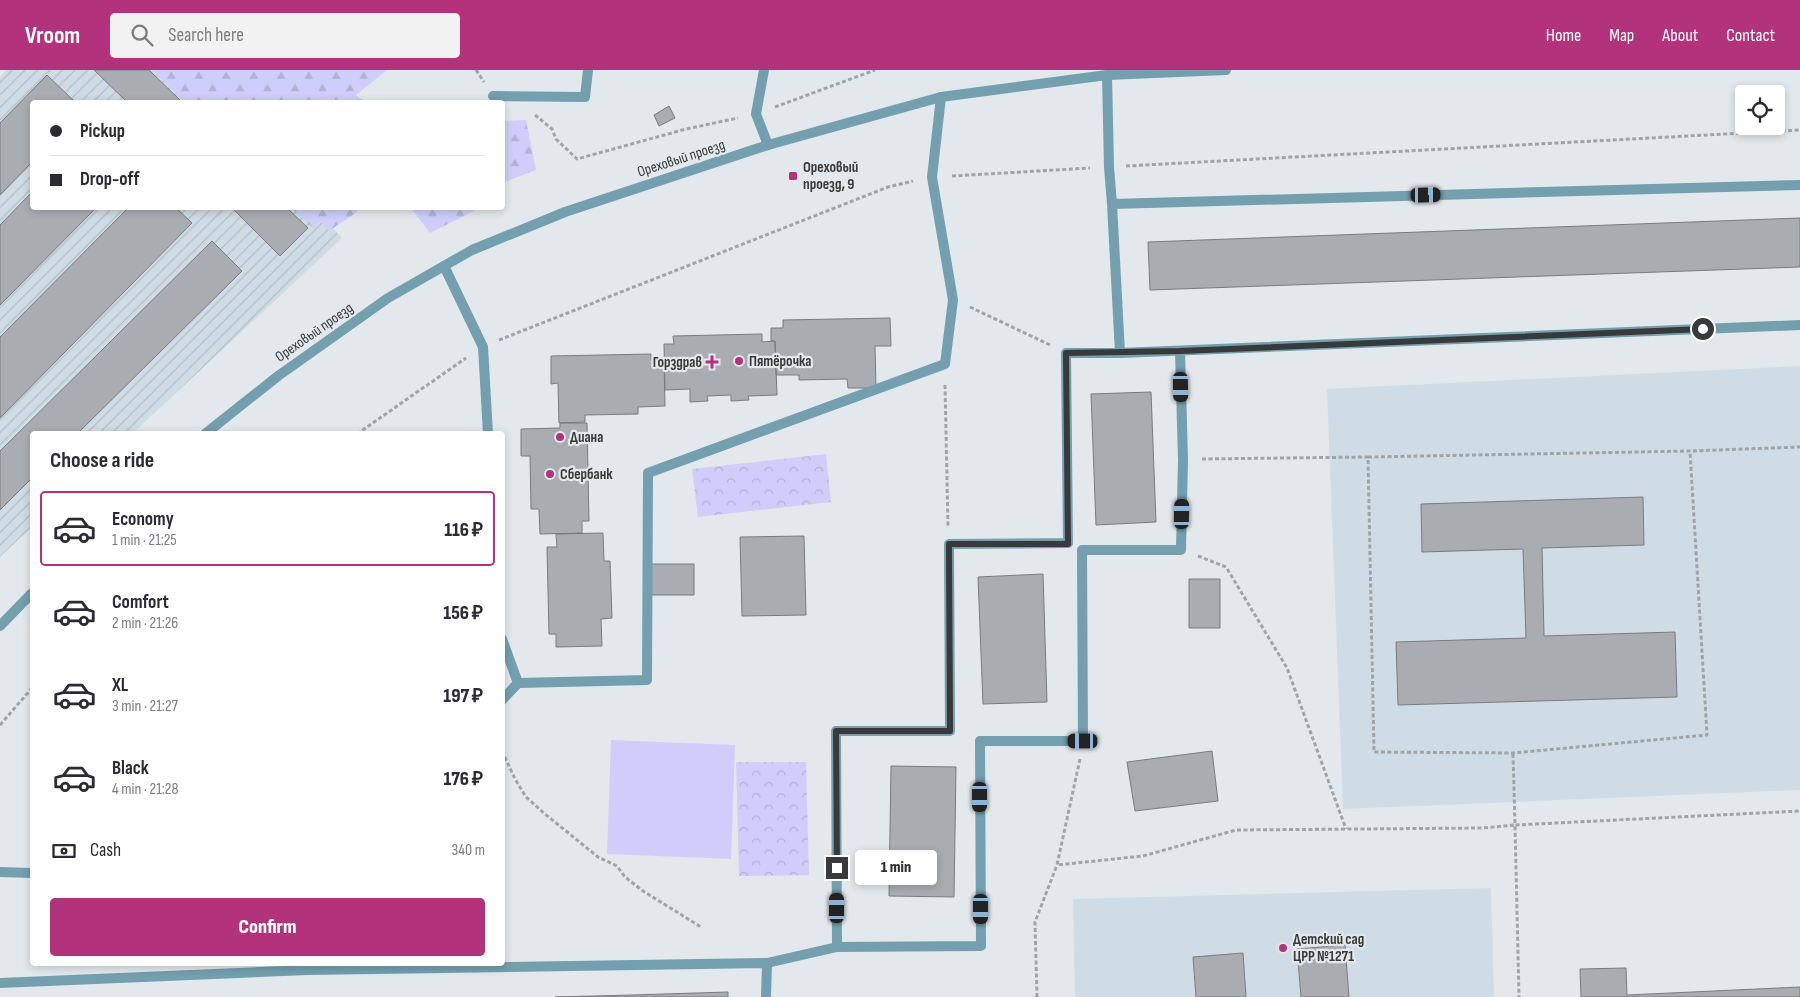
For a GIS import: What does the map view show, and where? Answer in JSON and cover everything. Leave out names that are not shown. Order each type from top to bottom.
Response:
[{"type":"street","points":[[492,96],[585,97],[588,70]]},
{"type":"street","points":[[764,70],[756,114],[768,145]]},
{"type":"street","name":"Ореховый проезд","points":[[209,431],[278,376],[388,298],[472,250],[565,212],[768,145],[941,97],[1107,75],[1226,70]]},
{"type":"street","points":[[1107,75],[1109,167],[1120,353]]},
{"type":"street","points":[[505,697],[518,683],[647,680],[648,473],[945,364],[953,300],[932,177],[941,97]]},
{"type":"street","points":[[1112,204],[1800,185]]},
{"type":"street","points":[[444,266],[483,347],[488,431]]},
{"type":"street","points":[[837,947],[836,731],[950,731],[949,544],[1068,544],[1066,353],[1180,351],[1800,324]]},
{"type":"street","points":[[0,983],[308,970],[767,963],[837,947],[981,946],[980,741],[1083,741],[1082,550],[1181,550],[1183,460],[1180,351]]},
{"type":"street","points":[[0,626],[30,595]]},
{"type":"street","points":[[505,647],[518,683]]},
{"type":"street","points":[[0,872],[30,873]]},
{"type":"street","points":[[766,997],[767,963]]},
{"type":"path","points":[[527,96],[536,117],[552,130],[556,139],[577,159],[612,150]]},
{"type":"path","points":[[362,431],[483,347],[888,186],[932,177],[1800,130]]},
{"type":"path","points":[[953,300],[1066,353]]},
{"type":"path","points":[[945,364],[949,544]]},
{"type":"path","points":[[1183,460],[1690,452],[1800,447]]},
{"type":"path","points":[[1368,456],[1374,752],[1513,753],[1707,735],[1690,452]]},
{"type":"path","points":[[1181,550],[1226,567],[1287,668],[1346,829]]},
{"type":"path","points":[[0,725],[30,690]]},
{"type":"path","points":[[1037,997],[1035,922],[1057,865],[1083,741]]},
{"type":"path","points":[[1513,753],[1519,997]]},
{"type":"path","points":[[505,757],[515,779],[526,796],[539,808],[598,857],[617,866],[625,878],[700,927]]},
{"type":"path","points":[[1057,865],[1143,856],[1236,830],[1482,828],[1800,811]]},
{"type":"shaded area","points":[[6,70],[181,70],[210,100],[30,100],[30,210],[315,210],[342,238],[135,431],[30,431],[30,529],[0,557],[0,77]]},
{"type":"shaded area","points":[[1800,366],[1800,790],[1343,809],[1327,389]]},
{"type":"shaded area","name":"Детский сад ЦРР №1271","points":[[1491,888],[1494,997],[1075,997],[1073,899]]},
{"type":"green space","points":[[152,70],[387,70],[356,95],[362,100],[183,100]]},
{"type":"green space","points":[[526,120],[536,170],[505,182],[505,121]]},
{"type":"green space","points":[[294,210],[357,210],[357,212],[329,231],[320,221],[313,228]]},
{"type":"green space","points":[[413,210],[476,210],[430,233]]},
{"type":"green space","points":[[826,454],[831,502],[698,517],[692,469]]},
{"type":"green space","points":[[611,740],[735,745],[731,859],[607,854]]},
{"type":"green space","points":[[736,762],[806,762],[809,875],[739,876]]},
{"type":"building","points":[[94,70],[149,70],[180,100],[125,100]]},
{"type":"building","points":[[47,75],[73,100],[30,100],[30,164],[0,195],[0,123]]},
{"type":"building","points":[[669,106],[675,118],[659,126],[654,115]]},
{"type":"building","points":[[30,194],[30,210],[94,210],[0,305],[0,225]]},
{"type":"building","points":[[126,210],[178,210],[192,223],[0,418],[0,337]]},
{"type":"building","points":[[234,210],[289,210],[308,228],[280,256]]},
{"type":"building","points":[[1800,218],[1800,267],[1150,290],[1148,242]]},
{"type":"building","points":[[212,241],[242,271],[80,431],[30,431],[30,480],[0,510],[0,451]]},
{"type":"building","points":[[890,318],[891,346],[875,346],[876,388],[848,388],[847,379],[799,380],[799,375],[776,375],[775,341],[771,341],[771,328],[783,328],[783,320]]},
{"type":"building","points":[[762,334],[762,342],[775,341],[777,395],[748,396],[749,400],[731,401],[731,395],[707,396],[708,401],[690,402],[690,389],[665,390],[664,344],[674,344],[673,336]]},
{"type":"building","points":[[651,354],[651,360],[664,360],[665,406],[638,407],[638,414],[585,415],[585,422],[559,423],[558,383],[551,384],[551,356]]},
{"type":"building","points":[[1151,392],[1156,522],[1096,525],[1091,394]]},
{"type":"building","points":[[560,423],[587,423],[589,521],[582,521],[582,533],[540,534],[539,509],[531,509],[530,456],[521,456],[521,429],[560,428]]},
{"type":"building","points":[[1643,497],[1644,545],[1542,548],[1544,636],[1675,632],[1677,697],[1398,705],[1396,642],[1526,638],[1523,549],[1422,552],[1421,504]]},
{"type":"building","points":[[603,533],[604,561],[610,561],[612,618],[601,619],[602,646],[556,647],[556,634],[549,634],[547,547],[557,547],[556,534]]},
{"type":"building","points":[[804,536],[806,615],[742,616],[740,537]]},
{"type":"building","points":[[651,564],[694,564],[694,595],[651,595]]},
{"type":"building","points":[[1043,574],[1047,702],[983,704],[978,577]]},
{"type":"building","points":[[1189,579],[1220,579],[1220,628],[1189,628]]},
{"type":"building","points":[[1212,751],[1218,801],[1135,811],[1127,762]]},
{"type":"building","points":[[891,766],[956,767],[954,897],[889,896]]},
{"type":"building","points":[[1345,945],[1349,997],[1301,997],[1297,949]]},
{"type":"building","points":[[1243,953],[1246,997],[1196,997],[1193,957]]},
{"type":"building","points":[[1626,968],[1627,995],[1800,987],[1800,997],[1581,997],[1580,969]]},
{"type":"building","points":[[728,992],[728,997],[555,997],[632,995]]},
{"type":"place","name":"Ореховый проезд, 9","points":[[793,176]]},
{"type":"place","name":"Пятёрочка","points":[[739,361]]},
{"type":"place","name":"Горздрав","points":[[712,362]]},
{"type":"place","name":"Диана","points":[[560,437]]},
{"type":"place","name":"Сбербанк","points":[[550,474]]},
{"type":"place","name":"Детский сад ЦРР №1271","points":[[1283,948]]},
{"type":"route","points":[[837,868],[836,731],[950,731],[949,544],[1068,544],[1066,353],[1180,351],[1703,329]]}]
